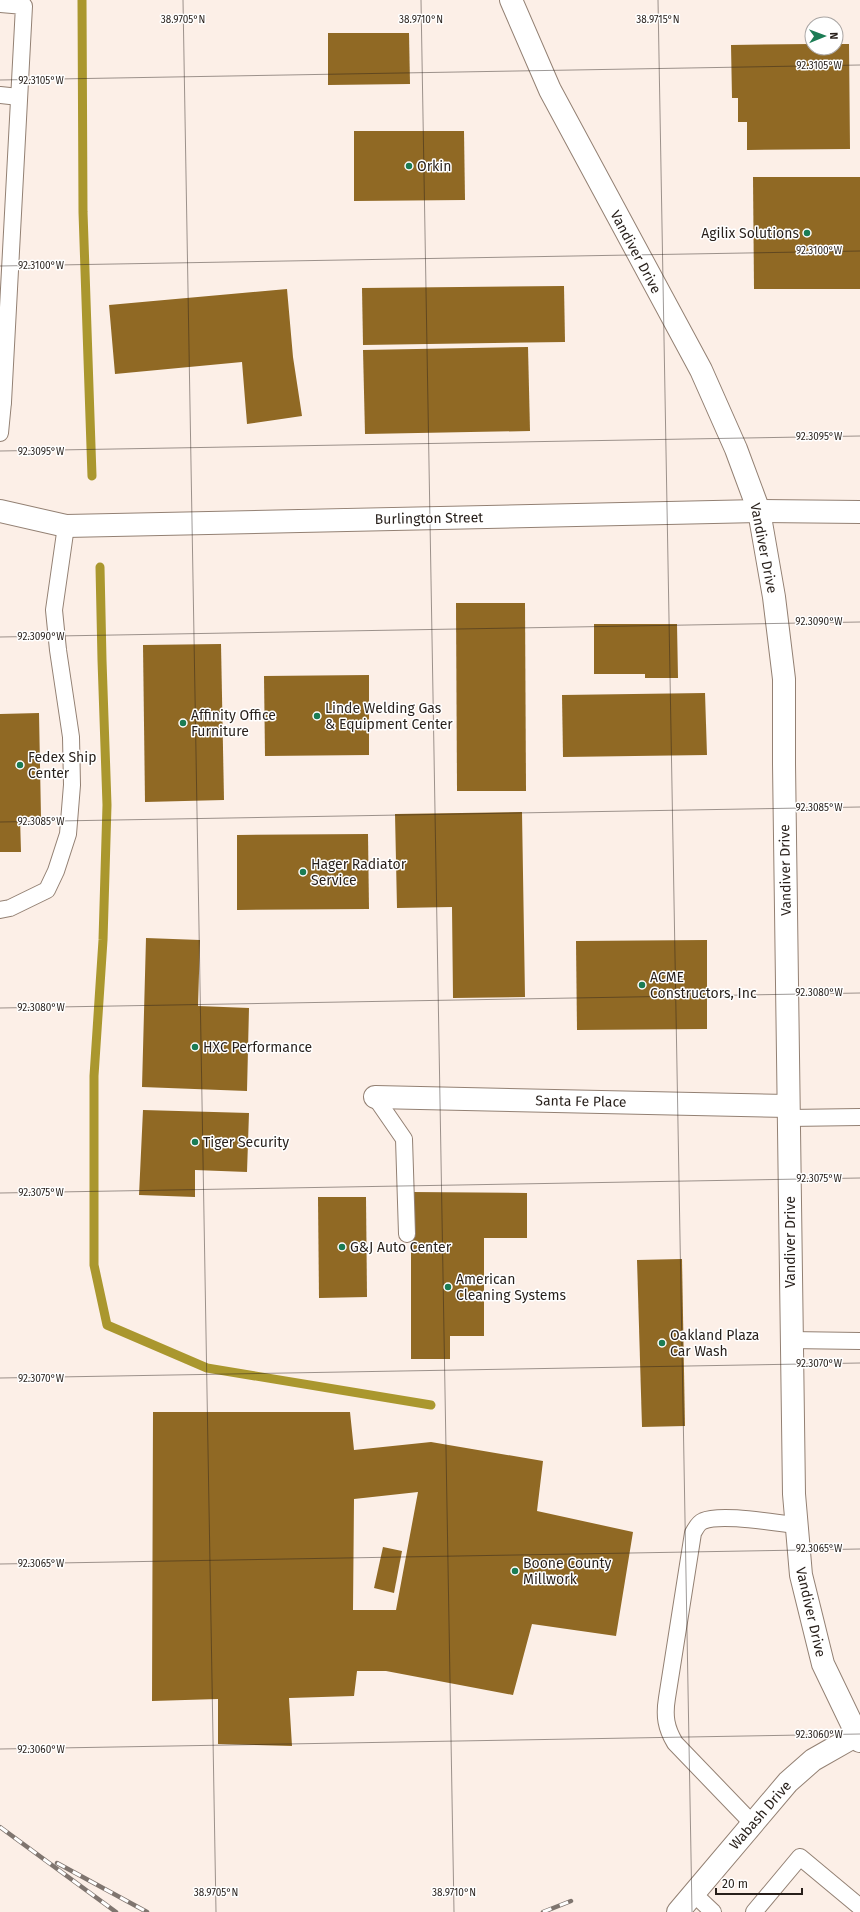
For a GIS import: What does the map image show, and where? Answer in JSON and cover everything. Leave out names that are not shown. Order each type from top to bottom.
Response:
[{"type":"main road","name":"Vandiver Drive","points":[[511,0],[550,90],[651,280],[701,370],[736,449],[759,511],[774,597],[784,679],[790,1340],[796,1525],[801,1575],[823,1664],[858,1738]]},
{"type":"main road","name":"Burlington Street","points":[[0,511],[66,526],[759,511],[860,512]]},
{"type":"main road","name":"Santa Fe Place","points":[[375,1097],[789,1112]]},
{"type":"main road","name":"Wabash Drive","points":[[678,1912],[788,1782],[813,1760],[858,1738]]},
{"type":"lane","points":[[0,4],[24,6],[0,433]]},
{"type":"lane","points":[[0,95],[20,97]]},
{"type":"lane","points":[[0,910],[10,908],[47,890],[56,871],[68,834],[72,785],[71,737],[58,650],[54,610],[66,526]]},
{"type":"lane","points":[[375,1097],[404,1139],[407,1234]]},
{"type":"lane","points":[[789,1112],[860,1117]]},
{"type":"lane","points":[[790,1340],[860,1340]]},
{"type":"lane","points":[[752,1823],[675,1743],[669,1733],[665,1720],[667,1698],[696,1526],[702,1521],[722,1518],[796,1525]]},
{"type":"lane","points":[[754,1912],[800,1856],[860,1907]]},
{"type":"lane","points":[[694,1894],[712,1912]]},
{"type":"building","points":[[328,33],[409,33],[410,84],[328,85]]},
{"type":"building","points":[[804,44],[804,56],[844,56],[844,44],[849,44],[850,149],[747,150],[747,122],[738,122],[738,98],[732,98],[731,45]]},
{"type":"building","name":"Orkin","points":[[354,131],[464,131],[465,200],[354,201]]},
{"type":"building","name":"Agilix Solutions","points":[[753,177],[860,177],[860,289],[754,289]]},
{"type":"building","points":[[564,286],[565,342],[363,345],[362,288]]},
{"type":"building","points":[[287,289],[293,357],[302,416],[247,424],[242,362],[115,374],[109,305]]},
{"type":"building","points":[[528,347],[530,431],[365,434],[363,350]]},
{"type":"building","points":[[456,603],[525,603],[526,791],[457,791]]},
{"type":"building","points":[[594,624],[677,624],[678,678],[645,678],[645,674],[594,674]]},
{"type":"building","name":"Affinity Office Furniture","points":[[221,644],[224,800],[145,802],[143,645]]},
{"type":"building","name":"Linde Welding Gas & Equipment Center","points":[[369,675],[369,755],[265,756],[264,676]]},
{"type":"building","points":[[705,693],[707,755],[563,757],[562,695]]},
{"type":"building","name":"Fedex Ship Center","points":[[39,713],[41,817],[20,817],[21,852],[0,852],[0,714]]},
{"type":"building","points":[[522,812],[525,997],[453,998],[452,907],[397,908],[395,814]]},
{"type":"building","name":"Hager Radiator Service","points":[[368,834],[369,909],[237,910],[237,835]]},
{"type":"building","name":"HXC Performance","points":[[146,938],[200,940],[198,1006],[249,1008],[247,1091],[142,1087]]},
{"type":"building","name":"ACME Constructors, Inc","points":[[707,940],[707,1029],[577,1030],[576,941]]},
{"type":"building","name":"Tiger Security","points":[[143,1110],[249,1113],[247,1172],[195,1170],[195,1197],[139,1195]]},
{"type":"building","name":"American Cleaning Systems","points":[[411,1192],[527,1193],[527,1238],[484,1238],[484,1336],[450,1336],[450,1359],[411,1359]]},
{"type":"building","name":"G&J Auto Center","points":[[318,1197],[366,1197],[367,1297],[319,1298]]},
{"type":"building","name":"Oakland Plaza Car Wash","points":[[682,1259],[685,1426],[642,1427],[637,1260]]},
{"type":"building","name":"Boone County Millwork","points":[[153,1412],[350,1412],[354,1450],[431,1442],[543,1461],[537,1511],[633,1532],[616,1636],[532,1624],[513,1695],[386,1671],[357,1671],[354,1696],[289,1698],[292,1746],[218,1744],[218,1699],[152,1701]],"holes":[[[418,1492],[396,1610],[353,1610],[354,1499]]]},
{"type":"building","points":[[383,1547],[402,1551],[394,1593],[374,1588]]},
{"type":"waterway","points":[[82,0],[83,212],[92,476]]},
{"type":"waterway","points":[[100,567],[107,805],[103,940],[94,1076],[94,1265],[107,1325],[207,1368],[431,1405]]},
{"type":"railway","points":[[0,1827],[116,1912]]},
{"type":"railway","points":[[57,1863],[147,1912]]},
{"type":"railway","points":[[543,1912],[571,1901]]},
{"type":"place","name":"Orkin","points":[[409,166]]},
{"type":"place","name":"Agilix Solutions","points":[[807,233]]},
{"type":"place","name":"Linde Welding Gas & Equipment Center","points":[[317,716]]},
{"type":"place","name":"Affinity Office Furniture","points":[[183,723]]},
{"type":"place","name":"Fedex Ship Center","points":[[20,765]]},
{"type":"place","name":"Hager Radiator Service","points":[[303,872]]},
{"type":"place","name":"ACME Constructors, Inc","points":[[642,985]]},
{"type":"place","name":"HXC Performance","points":[[195,1047]]},
{"type":"place","name":"Tiger Security","points":[[195,1142]]},
{"type":"place","name":"G&J Auto Center","points":[[342,1247]]},
{"type":"place","name":"American Cleaning Systems","points":[[448,1287]]},
{"type":"place","name":"Oakland Plaza Car Wash","points":[[662,1343]]},
{"type":"place","name":"Boone County Millwork","points":[[515,1571]]}]
